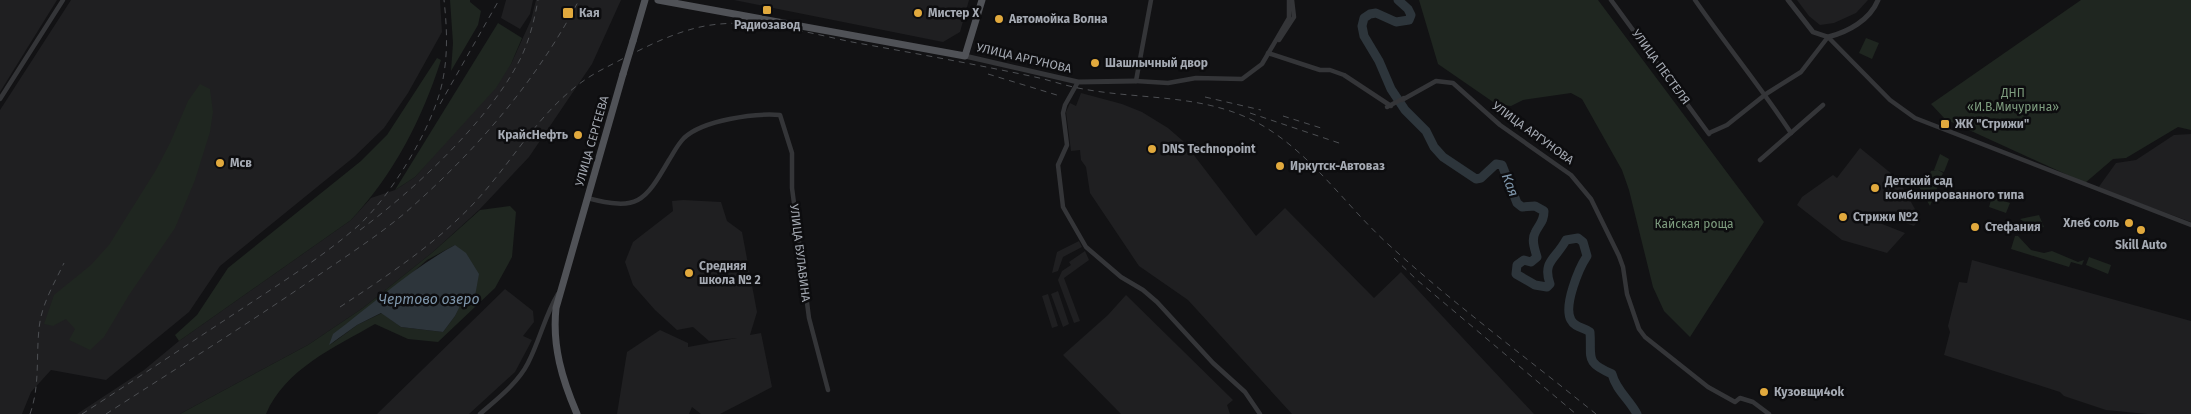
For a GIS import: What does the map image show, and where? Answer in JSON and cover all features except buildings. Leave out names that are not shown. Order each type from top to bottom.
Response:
[{"type":"main road","name":"УЛИЦА СЕРГЕЕВА","points":[[577,414],[562,378],[556,351],[555,321],[561,289],[645,0]]},
{"type":"main road","name":"УЛИЦА АРГУНОВА","points":[[658,0],[965,56]]},
{"type":"main road","points":[[965,56],[981,1]]},
{"type":"street","points":[[0,99],[63,0]]},
{"type":"street","points":[[1136,81],[1151,0]]},
{"type":"street","name":"УЛИЦА АРГУНОВА","points":[[965,56],[1078,82],[1136,81],[1168,83],[1196,78],[1235,81],[1256,70],[1288,29],[1294,17],[1291,0]]},
{"type":"street","name":"УЛИЦА ПЕСТЕЛЯ","points":[[1611,0],[1710,134],[1727,125],[1766,94]]},
{"type":"street","points":[[1694,0],[1730,50],[1766,94],[1792,134]]},
{"type":"street","points":[[1788,0],[1813,32],[1828,37],[1890,100],[1915,118],[2191,225]]},
{"type":"street","points":[[1766,94],[1802,72],[1828,37],[1856,24],[1866,17],[1878,0]]},
{"type":"street","points":[[1268,53],[1320,70],[1330,70],[1344,75],[1389,107],[1404,98]]},
{"type":"street","points":[[1268,53],[1323,71],[1339,73],[1354,81],[1387,107],[1404,98]]},
{"type":"street","name":"УЛИЦА АРГУНОВА","points":[[1404,98],[1436,81],[1453,83],[1500,125],[1571,175],[1591,199],[1624,267],[1628,294],[1639,329],[1708,387],[1735,402],[1740,398],[1746,399],[1769,414]]},
{"type":"street","points":[[1078,82],[1065,105],[1063,113],[1067,145],[1058,165],[1063,208],[1086,247],[1120,277],[1157,302],[1213,363],[1245,392],[1260,414]]},
{"type":"street","points":[[1760,160],[1792,134],[1823,104]]},
{"type":"street","name":"УЛИЦА БУЛАВИНА","points":[[587,198],[611,204],[634,202],[642,199],[654,186],[677,146],[690,133],[718,123],[752,115],[780,115],[792,153],[792,188],[809,318],[828,390]]},
{"type":"street","points":[[480,414],[512,384],[525,368],[549,308],[561,289]]},
{"type":"shaded area","points":[[0,0],[57,0],[0,92]]},
{"type":"shaded area","points":[[71,0],[440,0],[442,32],[408,93],[384,128],[354,157],[220,266],[189,312],[106,380],[51,370],[31,392],[22,414],[0,414],[0,110]]},
{"type":"shaded area","points":[[506,0],[533,0],[530,14],[520,29],[501,18]]},
{"type":"shaded area","points":[[536,0],[621,0],[592,64],[529,157],[479,210],[433,252],[363,308],[308,345],[180,414],[77,414],[144,370],[179,341],[351,220],[371,198],[395,190],[415,177],[511,64],[531,20]]},
{"type":"shaded area","points":[[734,0],[969,0],[960,32],[943,42]]},
{"type":"shaded area","points":[[1797,0],[1868,0],[1856,13],[1834,23],[1820,25],[1809,16]]},
{"type":"shaded area","points":[[1081,93],[1122,104],[1142,112],[1168,128],[1183,141],[1256,236],[1285,208],[1374,298],[1401,272],[1534,414],[1292,414],[1188,300],[1139,266],[1090,193],[1086,167],[1081,160],[1080,150],[1071,151],[1066,112],[1070,103],[1076,106]]},
{"type":"shaded area","points":[[2191,134],[2191,222],[2098,188],[2116,163],[2136,160],[2174,135]]},
{"type":"shaded area","points":[[1860,148],[1898,179],[1920,218],[1914,226],[1876,213],[1872,220],[1905,233],[1887,253],[1842,240],[1797,205],[1802,197],[1833,175],[1837,178]]},
{"type":"shaded area","points":[[672,201],[721,202],[727,221],[742,232],[757,312],[750,335],[761,333],[772,387],[720,414],[701,414],[692,407],[689,414],[617,414],[627,352],[660,330],[688,343],[688,347],[737,338],[709,341],[693,327],[677,330],[655,310],[633,285],[625,262],[633,242],[673,211]]},
{"type":"shaded area","points":[[1079,241],[1082,247],[1063,257],[1058,271],[1052,273],[1057,252]]},
{"type":"shaded area","points":[[1085,251],[1089,260],[1064,278],[1080,321],[1074,323],[1058,280],[1062,271],[1071,265],[1069,262]]},
{"type":"shaded area","points":[[1972,260],[2191,321],[2191,414],[2147,414],[2106,410],[2064,396],[2060,392],[1944,355],[1950,332],[1948,326],[1959,282],[1967,283]]},
{"type":"shaded area","points":[[505,289],[533,311],[534,322],[523,336],[532,340],[515,372],[469,414],[377,414]]},
{"type":"shaded area","points":[[1058,291],[1069,324],[1063,327],[1051,294]]},
{"type":"shaded area","points":[[1048,294],[1058,326],[1052,328],[1042,296]]},
{"type":"shaded area","points":[[1126,295],[1233,400],[1227,405],[1230,414],[1121,414],[1063,355],[1108,315]]},
{"type":"green space","points":[[450,0],[470,0],[481,11],[478,25],[451,71],[453,43]]},
{"type":"green space","name":"Кайская роща","points":[[1419,0],[1598,0],[1764,222],[1690,337],[1664,311],[1653,287],[1629,190],[1622,170],[1582,99],[1571,93],[1523,100],[1511,106],[1496,104],[1438,64]]},
{"type":"green space","name":"ДНП «И.В.Мичурина»","points":[[2081,0],[2191,0],[2191,130],[2178,127],[2126,158],[2113,159],[2085,183],[1945,119],[1931,104]]},
{"type":"green space","points":[[498,23],[522,38],[511,64],[496,88],[415,177],[395,190]]},
{"type":"green space","points":[[1866,38],[1879,43],[1872,59],[1859,53]]},
{"type":"green space","points":[[437,58],[441,60],[433,82],[416,124],[405,145],[381,184],[351,220],[179,341],[175,335],[197,315],[228,268],[361,161],[387,135]]},
{"type":"green space","points":[[200,84],[210,89],[213,112],[210,132],[195,180],[175,228],[129,295],[104,337],[90,350],[69,340],[75,329],[66,319],[53,326],[44,324],[54,295],[91,265],[109,245],[156,170],[188,101]]},
{"type":"green space","points":[[1940,154],[1949,159],[1944,172],[1938,170],[1943,173],[1930,206],[1918,185],[1927,181],[1931,171],[1937,170],[1934,170]]},
{"type":"green space","points":[[1992,197],[2010,203],[2006,213],[1989,207]]},
{"type":"green space","points":[[510,206],[516,212],[512,257],[495,288],[438,342],[408,339],[375,324],[328,351],[298,372],[274,398],[266,414],[180,414],[308,345],[363,308],[433,252],[480,210]],"holes":[[[455,245],[462,301],[455,316],[443,332],[401,327],[382,313],[357,325],[330,345],[427,260]]]},
{"type":"green space","points":[[2039,215],[2044,227],[2034,229],[2020,219]]},
{"type":"green space","points":[[2015,236],[2018,236],[2031,250],[2044,253],[2052,251],[2078,262],[2084,260],[2082,265],[2071,262],[2069,267],[2011,249]]},
{"type":"green space","points":[[2089,257],[2111,265],[2108,274],[2086,265]]},
{"type":"water","name":"Чертово озеро","points":[[455,245],[466,253],[479,274],[475,296],[470,304],[462,302],[455,316],[443,332],[401,327],[381,313],[357,325],[329,345],[333,334],[423,265]]},
{"type":"waterway","name":"Кая","points":[[1398,0],[1408,9],[1411,15],[1409,20],[1396,22],[1376,13],[1364,18],[1362,26],[1364,36],[1379,61],[1391,89],[1405,110],[1426,131],[1434,147],[1443,157],[1476,179],[1481,178],[1496,164],[1502,165],[1517,203],[1522,207],[1535,206],[1544,211],[1533,239],[1537,257],[1531,262],[1524,260],[1517,265],[1516,274],[1535,285],[1547,287],[1550,284],[1548,270],[1551,260],[1566,240],[1578,238],[1583,242],[1587,256],[1576,278],[1570,297],[1569,314],[1575,325],[1590,332],[1590,354],[1593,362],[1612,374],[1616,385],[1637,414]]},
{"type":"railway","points":[[82,414],[298,272],[358,226],[371,213],[398,178],[410,158],[422,137],[438,97],[445,69],[446,30],[444,0]]},
{"type":"railway","points":[[440,104],[499,0]]},
{"type":"railway","points":[[360,230],[425,176],[447,155],[487,110],[504,87],[521,58],[535,17],[538,0]]},
{"type":"railway","points":[[106,414],[285,298],[370,240],[405,213],[456,166],[502,114],[544,59],[579,0]]},
{"type":"railway","points":[[340,307],[411,258],[460,217],[475,202],[548,112],[583,81],[630,55],[674,35],[705,26],[737,23],[753,24],[786,28],[1035,77],[1078,88],[1197,103],[1243,116],[1283,139],[1315,168],[1389,245],[1414,267],[1596,414]]},
{"type":"railway","points":[[988,74],[1060,96]]},
{"type":"railway","points":[[1205,97],[1261,110]]},
{"type":"railway","points":[[1250,113],[1342,144]]},
{"type":"railway","points":[[1283,116],[1321,128]]},
{"type":"railway","points":[[1394,258],[1417,280],[1576,414]]},
{"type":"railway","points":[[30,414],[35,393],[40,320],[64,263]]},
{"type":"place","name":"Радиозавод","points":[[767,10]]},
{"type":"place","name":"Кая","points":[[568,13]]},
{"type":"place","name":"Мистер Х","points":[[918,13]]},
{"type":"place","name":"Автомойка Волна","points":[[999,19]]},
{"type":"place","name":"Шашлычный двор","points":[[1095,63]]},
{"type":"place","name":"ЖК \"Стрижи\"","points":[[1945,124]]},
{"type":"place","name":"КрайсНефть","points":[[578,135]]},
{"type":"place","name":"DNS Technopoint","points":[[1152,149]]},
{"type":"place","name":"Мсв","points":[[220,163]]},
{"type":"place","name":"Иркутск-Автоваз","points":[[1280,166]]},
{"type":"place","name":"Детский сад комбинированного типа","points":[[1875,188]]},
{"type":"place","name":"Стрижи №2","points":[[1843,217]]},
{"type":"place","name":"Хлеб соль","points":[[2129,223]]},
{"type":"place","name":"Стефания","points":[[1975,227]]},
{"type":"place","name":"Skill Auto","points":[[2141,230]]},
{"type":"place","name":"Средняя школа № 2","points":[[689,273]]},
{"type":"place","name":"Кузовщи4оk","points":[[1764,392]]}]
